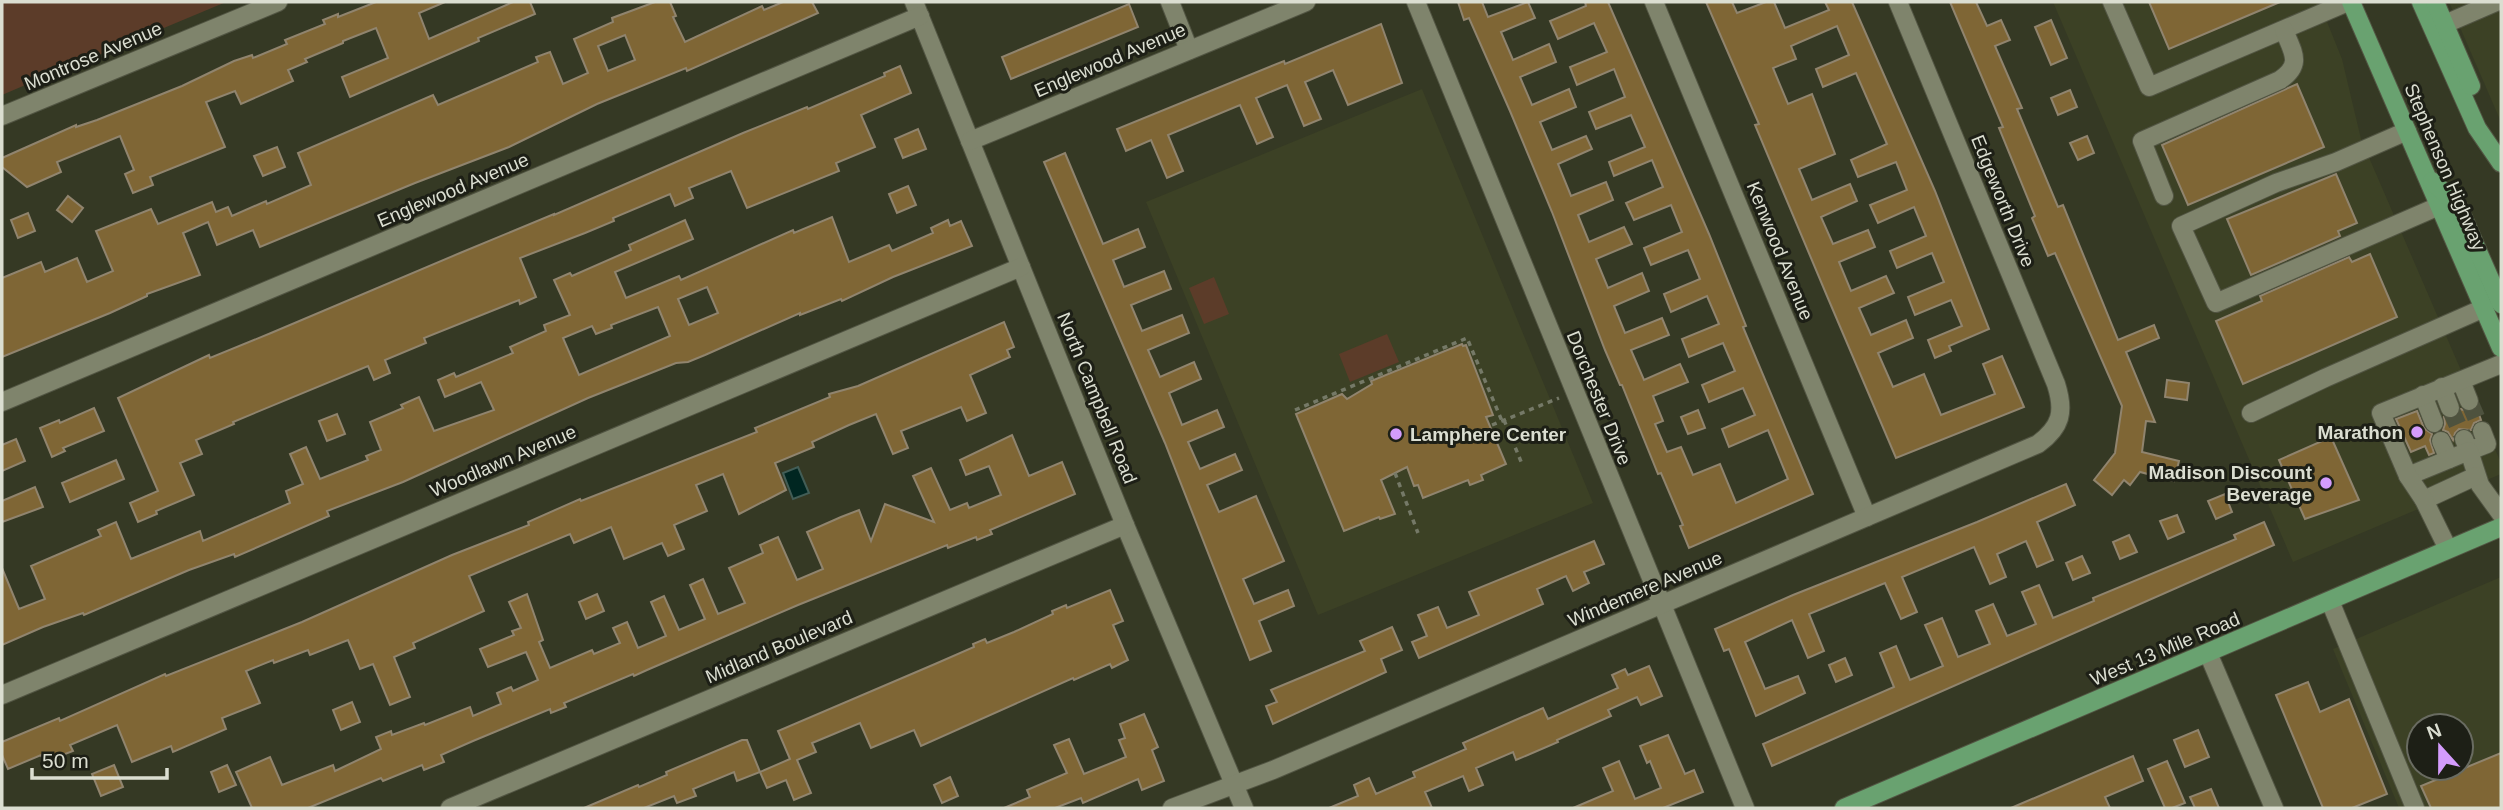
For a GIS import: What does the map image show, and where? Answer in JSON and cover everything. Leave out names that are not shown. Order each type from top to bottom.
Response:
[{"type":"main road","name":"Stephenson Highway","points":[[2349,2],[2440,206],[2493,306],[2501,348]]},
{"type":"main road","points":[[2421,2],[2477,128],[2501,163]]},
{"type":"main road","points":[[2435,2],[2501,156]]},
{"type":"main road","points":[[2427,176],[2458,206],[2493,306]]},
{"type":"main road","name":"West 13 Mile Road","points":[[1844,808],[2501,527]]},
{"type":"street","name":"Montrose Avenue","points":[[2,116],[278,2]]},
{"type":"street","points":[[1170,2],[1189,50]]},
{"type":"street","name":"Englewood Avenue","points":[[970,141],[1306,2]]},
{"type":"street","name":"Dorchester Drive","points":[[1416,2],[1745,808]]},
{"type":"street","name":"Kenwood Avenue","points":[[1654,2],[1867,517]]},
{"type":"street","name":"Edgeworth Drive","points":[[1898,2],[2056,384],[2060,418]]},
{"type":"street","points":[[2112,2],[2148,87],[2349,2]]},
{"type":"street","points":[[2445,24],[2496,2]]},
{"type":"street","name":"Englewood Avenue","points":[[2,402],[917,9]]},
{"type":"street","name":"North Campbell Road","points":[[917,9],[1125,525],[1244,808]]},
{"type":"street","points":[[2164,196],[2142,141],[2280,80],[2292,72],[2295,64],[2284,30]]},
{"type":"street","points":[[2407,131],[2336,162],[2276,183],[2181,226],[2216,303],[2440,206]]},
{"type":"street","name":"Woodlawn Avenue","points":[[2,695],[1021,267]]},
{"type":"street","points":[[2251,413],[2493,306]]},
{"type":"street","points":[[2448,549],[2424,500],[2408,476],[2381,413],[2501,364]]},
{"type":"street","points":[[2461,381],[2469,401]]},
{"type":"street","points":[[2442,387],[2451,408]]},
{"type":"street","points":[[2423,395],[2434,423]]},
{"type":"street","name":"Windemere Avenue","points":[[1172,808],[1273,770],[2038,444],[2049,436],[2060,418]]},
{"type":"street","points":[[2408,476],[2449,459],[2466,445],[2487,444],[2482,431]]},
{"type":"street","points":[[2441,441],[2449,459]]},
{"type":"street","points":[[2466,445],[2476,476],[2501,514]]},
{"type":"street","points":[[2424,500],[2476,476]]},
{"type":"street","name":"Midland Boulevard","points":[[450,808],[1125,525]]},
{"type":"street","points":[[2330,601],[2415,808]]},
{"type":"street","points":[[2208,653],[2274,808]]},
{"type":"path","points":[[1294,410],[1467,338],[1522,464]]},
{"type":"path","points":[[1492,425],[1564,396]]},
{"type":"path","points":[[1395,473],[1418,533]]},
{"type":"shaded area","points":[[2,2],[226,2],[61,71],[39,73],[23,86],[2,95]]},
{"type":"shaded area","points":[[2053,2],[2319,2],[2342,59],[2361,139],[2501,463],[2501,474],[2293,562]]},
{"type":"shaded area","points":[[2449,2],[2501,2],[2501,122],[2482,78]]},
{"type":"shaded area","points":[[1422,89],[1593,503],[1318,615],[1146,202]]},
{"type":"shaded area","points":[[1214,277],[1229,314],[1204,324],[1189,288]]},
{"type":"shaded area","points":[[1387,334],[1399,362],[1350,382],[1339,354]]},
{"type":"shaded area","points":[[2501,577],[2501,808],[2399,808],[2333,649]]},
{"type":"water","points":[[798,467],[809,493],[793,499],[783,473]]},
{"type":"building","points":[[376,2],[445,2],[419,13],[429,39],[513,2],[530,2],[535,14],[350,97],[342,77],[388,58],[376,28],[305,59],[307,62],[288,70],[293,81],[241,104],[235,91],[206,102],[225,147],[150,177],[153,185],[133,193],[125,174],[134,170],[120,136],[57,162],[61,172],[27,187],[2,167],[2,158],[76,125],[97,120],[182,86],[234,61],[252,55],[253,58],[287,44],[285,40],[325,24],[323,20]]},
{"type":"building","points":[[655,2],[670,2],[676,16],[673,17],[685,42],[762,6],[764,10],[783,2],[812,2],[818,13],[687,71],[686,68],[597,104],[509,147],[260,247],[253,230],[217,245],[208,222],[183,233],[200,275],[147,294],[110,313],[2,357],[2,278],[41,262],[45,272],[77,258],[87,282],[113,271],[96,231],[151,209],[158,224],[212,202],[216,212],[228,207],[232,216],[266,201],[267,204],[311,185],[298,153],[433,95],[438,105],[538,62],[536,57],[550,52],[563,84],[588,73],[574,39],[613,22],[612,18]],"holes":[[[625,35],[635,60],[608,71],[598,46]]]},
{"type":"building","points":[[1458,2],[1482,2],[1488,17],[1528,2],[1535,18],[1501,32],[1513,60],[1549,44],[1556,62],[1520,77],[1532,105],[1569,89],[1576,107],[1540,122],[1552,150],[1586,136],[1592,149],[1558,164],[1571,196],[1606,182],[1613,200],[1578,215],[1589,242],[1624,227],[1632,244],[1596,259],[1608,288],[1642,273],[1649,291],[1614,306],[1625,333],[1662,318],[1669,335],[1631,350],[1644,380],[1680,364],[1688,382],[1653,396],[1663,421],[1655,424],[1667,452],[1681,447],[1693,475],[1720,464],[1736,503],[1788,479],[1768,430],[1729,447],[1722,429],[1755,415],[1743,388],[1709,402],[1702,385],[1735,371],[1723,343],[1689,357],[1682,339],[1719,324],[1707,296],[1671,312],[1664,294],[1700,279],[1688,250],[1651,265],[1644,248],[1682,232],[1671,205],[1634,220],[1626,203],[1663,187],[1652,160],[1614,176],[1609,162],[1645,147],[1631,115],[1596,129],[1589,112],[1625,97],[1614,69],[1577,85],[1570,67],[1607,52],[1594,23],[1558,39],[1550,21],[1586,6],[1585,2],[1608,2],[1709,234],[1746,326],[1743,327],[1813,494],[1689,548],[1680,526],[1683,525],[1605,350],[1510,111],[1469,18],[1464,20]]},
{"type":"building","points":[[1706,2],[1732,2],[1737,13],[1766,2],[1774,2],[1785,28],[1829,10],[1825,2],[1852,2],[1935,191],[1989,329],[1949,346],[1951,351],[1935,358],[1928,340],[1962,326],[1951,300],[1915,315],[1908,297],[1944,282],[1932,253],[1897,268],[1890,251],[1926,236],[1914,207],[1878,223],[1870,205],[1907,190],[1896,162],[1858,177],[1851,160],[1887,144],[1856,73],[1823,87],[1816,69],[1849,55],[1837,26],[1791,46],[1796,59],[1773,68],[1788,104],[1812,94],[1835,154],[1799,169],[1812,200],[1850,184],[1857,201],[1821,217],[1833,244],[1868,230],[1875,247],[1839,262],[1851,291],[1886,276],[1894,293],[1859,308],[1871,335],[1906,320],[1913,338],[1878,353],[1893,387],[1924,374],[1941,415],[1995,394],[1983,364],[2002,356],[2024,407],[1896,458]]},
{"type":"building","points":[[1950,2],[1976,2],[1987,26],[2001,20],[2010,40],[1995,46],[2022,108],[2017,109],[2058,207],[2063,205],[2118,340],[2154,325],[2159,338],[2126,352],[2155,422],[2146,421],[2142,452],[2179,461],[2174,481],[2140,472],[2130,485],[2124,480],[2112,495],[2094,480],[2115,453],[2122,406],[2055,253],[2048,256],[2032,218],[2035,216],[1999,128],[2003,127]]},
{"type":"building","points":[[2149,2],[2280,2],[2169,49]]},
{"type":"building","points":[[1129,4],[1138,27],[1011,79],[1002,57]]},
{"type":"building","points":[[2051,20],[2067,58],[2051,65],[2035,27]]},
{"type":"building","points":[[1381,24],[1402,83],[1348,105],[1333,70],[1305,82],[1321,119],[1304,126],[1287,85],[1256,98],[1273,137],[1257,144],[1240,105],[1168,135],[1183,171],[1167,178],[1151,140],[1126,151],[1117,129]]},
{"type":"building","points":[[900,66],[911,93],[861,115],[875,147],[836,163],[839,171],[747,208],[731,171],[689,188],[693,198],[675,206],[670,194],[613,218],[614,221],[520,258],[536,297],[520,304],[519,300],[424,338],[426,343],[385,360],[390,373],[374,380],[368,366],[196,440],[202,454],[180,463],[194,495],[138,522],[130,503],[158,491],[118,398],[209,355],[210,358],[271,333],[743,133],[807,107],[808,109],[885,76],[884,73]]},
{"type":"building","points":[[2297,84],[2324,147],[2188,205],[2162,145]]},
{"type":"building","points":[[2070,90],[2077,107],[2058,115],[2051,98]]},
{"type":"building","points":[[918,129],[926,149],[903,158],[895,139]]},
{"type":"building","points":[[2087,136],[2094,153],[2078,160],[2070,143]]},
{"type":"building","points":[[277,147],[285,167],[263,176],[254,156]]},
{"type":"building","points":[[1065,153],[1103,244],[1138,229],[1145,247],[1113,260],[1124,287],[1164,271],[1171,289],[1131,305],[1142,331],[1182,315],[1189,333],[1148,350],[1160,377],[1194,362],[1201,379],[1169,393],[1182,425],[1217,410],[1224,427],[1188,442],[1200,469],[1235,454],[1242,470],[1207,485],[1219,512],[1256,496],[1284,561],[1243,579],[1254,604],[1288,590],[1294,606],[1259,621],[1271,651],[1250,660],[1165,443],[1044,162]]},
{"type":"building","points":[[2336,174],[2357,223],[2338,231],[2340,236],[2251,275],[2227,219]]},
{"type":"building","points":[[908,186],[916,205],[897,213],[889,194]]},
{"type":"building","points":[[68,196],[83,208],[72,222],[57,210]]},
{"type":"building","points":[[28,213],[35,231],[18,238],[11,220]]},
{"type":"building","points":[[832,217],[849,262],[889,245],[892,251],[933,233],[931,228],[948,220],[950,226],[961,221],[972,246],[893,277],[842,301],[841,299],[800,313],[688,362],[676,363],[588,398],[403,482],[327,511],[329,516],[235,557],[234,554],[189,570],[84,615],[83,613],[43,627],[2,645],[2,568],[19,609],[45,599],[31,566],[101,536],[98,530],[116,522],[131,559],[200,531],[203,541],[290,503],[286,491],[303,484],[290,454],[306,447],[320,479],[368,460],[366,456],[381,450],[370,422],[403,408],[401,405],[419,397],[434,431],[494,410],[481,382],[445,397],[438,380],[454,373],[456,377],[513,353],[510,347],[546,331],[544,325],[570,315],[554,280],[570,273],[572,276],[631,250],[629,245],[685,220],[693,239],[615,272],[626,298],[679,276],[681,280],[793,230],[794,233]],"holes":[[[707,287],[718,313],[689,325],[678,299]],[[658,307],[670,336],[579,375],[563,338],[592,326],[596,334],[612,328],[611,325]]]},
{"type":"building","points":[[2370,254],[2397,317],[2243,384],[2216,321],[2262,301],[2260,296],[2349,257],[2352,262]]},
{"type":"building","points":[[1004,322],[1014,347],[1007,350],[1010,357],[970,375],[986,413],[967,421],[961,407],[901,431],[908,448],[893,454],[876,414],[849,425],[812,442],[814,447],[775,463],[786,490],[739,514],[723,474],[696,485],[707,511],[674,525],[684,549],[668,556],[662,543],[624,559],[611,527],[574,543],[570,534],[469,576],[484,611],[413,643],[415,648],[394,657],[410,697],[390,705],[373,664],[360,669],[348,640],[310,655],[308,650],[246,671],[260,703],[222,718],[226,729],[173,752],[171,746],[132,762],[117,725],[70,745],[73,751],[44,762],[41,755],[8,769],[2,755],[2,742],[59,718],[60,721],[165,674],[166,676],[302,622],[452,555],[529,525],[528,522],[580,499],[581,501],[757,432],[755,428],[830,397],[829,394],[858,386]]},
{"type":"building","name":"Lamphere Center","points":[[1462,344],[1466,345],[1493,415],[1486,417],[1506,464],[1481,475],[1483,480],[1470,485],[1468,480],[1423,498],[1418,485],[1414,486],[1407,467],[1381,480],[1395,514],[1380,519],[1379,517],[1344,531],[1296,414],[1342,394],[1347,399],[1372,384],[1371,381]]},
{"type":"building","points":[[2167,380],[2189,383],[2187,400],[2165,397]]},
{"type":"building","points":[[94,408],[104,431],[63,448],[65,451],[52,457],[40,428],[59,420],[60,423]]},
{"type":"building","points":[[2461,409],[2468,412],[2477,409],[2481,420],[2474,423],[2471,430],[2459,429],[2453,440],[2448,432],[2443,430],[2444,417],[2455,418]]},
{"type":"building","points":[[1698,410],[1705,428],[1688,434],[1681,417]]},
{"type":"building","points":[[2417,411],[2424,428],[2432,434],[2430,440],[2434,453],[2429,455],[2425,446],[2411,452],[2396,419]]},
{"type":"building","points":[[337,414],[345,434],[327,441],[319,421]]},
{"type":"building","points":[[1012,435],[1029,476],[1062,462],[1075,494],[990,530],[992,534],[948,548],[947,545],[564,703],[566,707],[551,713],[550,709],[473,741],[441,755],[444,762],[424,770],[422,765],[383,781],[381,778],[308,808],[252,808],[236,772],[270,757],[282,785],[333,765],[335,771],[381,749],[376,737],[391,731],[392,735],[424,723],[425,725],[470,707],[473,716],[501,704],[497,693],[511,687],[513,691],[538,680],[526,652],[488,667],[480,649],[514,635],[512,631],[521,628],[509,602],[527,594],[543,640],[539,642],[550,668],[592,650],[594,654],[620,643],[613,628],[627,622],[638,648],[666,636],[651,602],[664,596],[679,630],[705,619],[690,585],[703,579],[718,614],[745,603],[729,568],[763,553],[760,545],[778,537],[797,580],[823,569],[807,532],[841,517],[859,510],[871,541],[885,504],[934,522],[913,476],[931,468],[950,510],[967,503],[969,508],[1001,495],[989,466],[966,475],[960,460]]},
{"type":"building","points":[[2331,437],[2359,500],[2305,519],[2279,460]]},
{"type":"building","points":[[16,439],[25,461],[2,471],[2,445]]},
{"type":"building","points":[[116,460],[124,479],[70,502],[62,483]]},
{"type":"building","points":[[2066,484],[2075,505],[2037,522],[2053,560],[2037,567],[2026,541],[1997,554],[2006,577],[1990,584],[1974,547],[1902,577],[1917,612],[1901,619],[1885,583],[1809,614],[1824,651],[1808,658],[1792,620],[1745,642],[1765,689],[1798,676],[1805,693],[1756,716],[1729,649],[1724,651],[1715,629]]},
{"type":"building","points":[[35,487],[43,507],[2,522],[2,501]]},
{"type":"building","points":[[2225,494],[2232,512],[2216,519],[2208,501]]},
{"type":"building","points":[[2177,515],[2184,532],[2168,539],[2160,521]]},
{"type":"building","points":[[2264,522],[2274,545],[1772,766],[1763,744],[1894,687],[1880,653],[1896,646],[1910,680],[1943,666],[1925,625],[1942,618],[1958,657],[1990,644],[1976,611],[1993,604],[2007,636],[2036,624],[2022,592],[2039,585],[2053,618],[2094,601],[2093,598],[2236,539],[2234,535]]},
{"type":"building","points":[[2129,535],[2137,552],[2120,559],[2113,542]]},
{"type":"building","points":[[1594,541],[1604,564],[1584,572],[1589,583],[1573,591],[1566,576],[1537,589],[1543,604],[1419,658],[1412,642],[1427,636],[1418,615],[1438,607],[1447,628],[1479,615],[1469,592]]},
{"type":"building","points":[[2082,556],[2090,573],[2073,580],[2066,563]]},
{"type":"building","points":[[1110,590],[1123,621],[1113,625],[1128,660],[1112,668],[1110,664],[1074,680],[1073,678],[921,746],[914,730],[871,748],[860,723],[812,743],[816,752],[797,760],[811,793],[794,800],[786,780],[767,788],[760,772],[790,759],[778,731],[974,647],[973,644],[985,639],[987,643],[1053,614],[1052,611],[1066,605],[1067,608]]},
{"type":"building","points":[[597,594],[604,611],[586,619],[579,602]]},
{"type":"building","points":[[1392,627],[1402,650],[1381,659],[1386,672],[1273,724],[1266,706],[1277,702],[1271,690],[1365,651],[1360,641]]},
{"type":"building","points":[[1845,658],[1852,675],[1836,682],[1829,665]]},
{"type":"building","points":[[1649,666],[1662,696],[1641,705],[1637,697],[1608,710],[1611,716],[1557,740],[1558,742],[1516,760],[1513,752],[1476,768],[1483,785],[1469,791],[1463,776],[1425,792],[1432,808],[1329,808],[1358,796],[1354,785],[1369,778],[1376,794],[1415,777],[1413,772],[1466,749],[1463,743],[1543,708],[1548,719],[1618,688],[1612,675],[1625,669],[1628,675]]},
{"type":"building","points":[[2308,682],[2320,712],[2349,699],[2387,794],[2352,808],[2323,808],[2276,695]]},
{"type":"building","points":[[352,702],[360,722],[341,730],[333,710]]},
{"type":"building","points":[[1144,714],[1158,747],[1152,750],[1164,781],[1142,790],[1138,779],[1083,803],[1081,798],[1055,808],[1004,808],[1030,797],[1027,790],[1067,773],[1054,745],[1069,739],[1084,774],[1126,757],[1119,740],[1125,738],[1120,724]]},
{"type":"building","points":[[2198,730],[2209,757],[2185,767],[2174,740]]},
{"type":"building","points":[[1668,735],[1685,774],[1694,770],[1703,792],[1663,808],[1573,808],[1613,791],[1603,768],[1619,761],[1635,799],[1661,788],[1650,761],[1647,763],[1640,746]]},
{"type":"building","points":[[747,740],[760,772],[737,781],[734,772],[693,789],[696,796],[677,803],[674,796],[644,808],[584,808],[667,775],[666,772]]},
{"type":"building","points":[[2501,753],[2501,808],[2431,808],[2421,786],[2431,782],[2475,782],[2475,764]]},
{"type":"building","points":[[2133,756],[2143,781],[2105,797],[2110,808],[2011,808]]},
{"type":"building","points":[[2167,761],[2185,803],[2172,808],[2165,808],[2148,769]]},
{"type":"building","points":[[114,765],[123,787],[101,796],[92,774]]},
{"type":"building","points":[[227,765],[236,785],[219,792],[211,772]]},
{"type":"building","points":[[950,777],[958,796],[942,803],[934,785]]},
{"type":"building","points":[[2211,789],[2219,808],[2195,808],[2190,797]]},
{"type":"tunnel","points":[[2469,401],[2482,431]]},
{"type":"tunnel","points":[[2450,408],[2464,439]]},
{"type":"place","name":"Marathon","points":[[2417,432]]},
{"type":"place","name":"Lamphere Center","points":[[1396,434]]},
{"type":"place","name":"Madison Discount Beverage","points":[[2326,483]]}]
